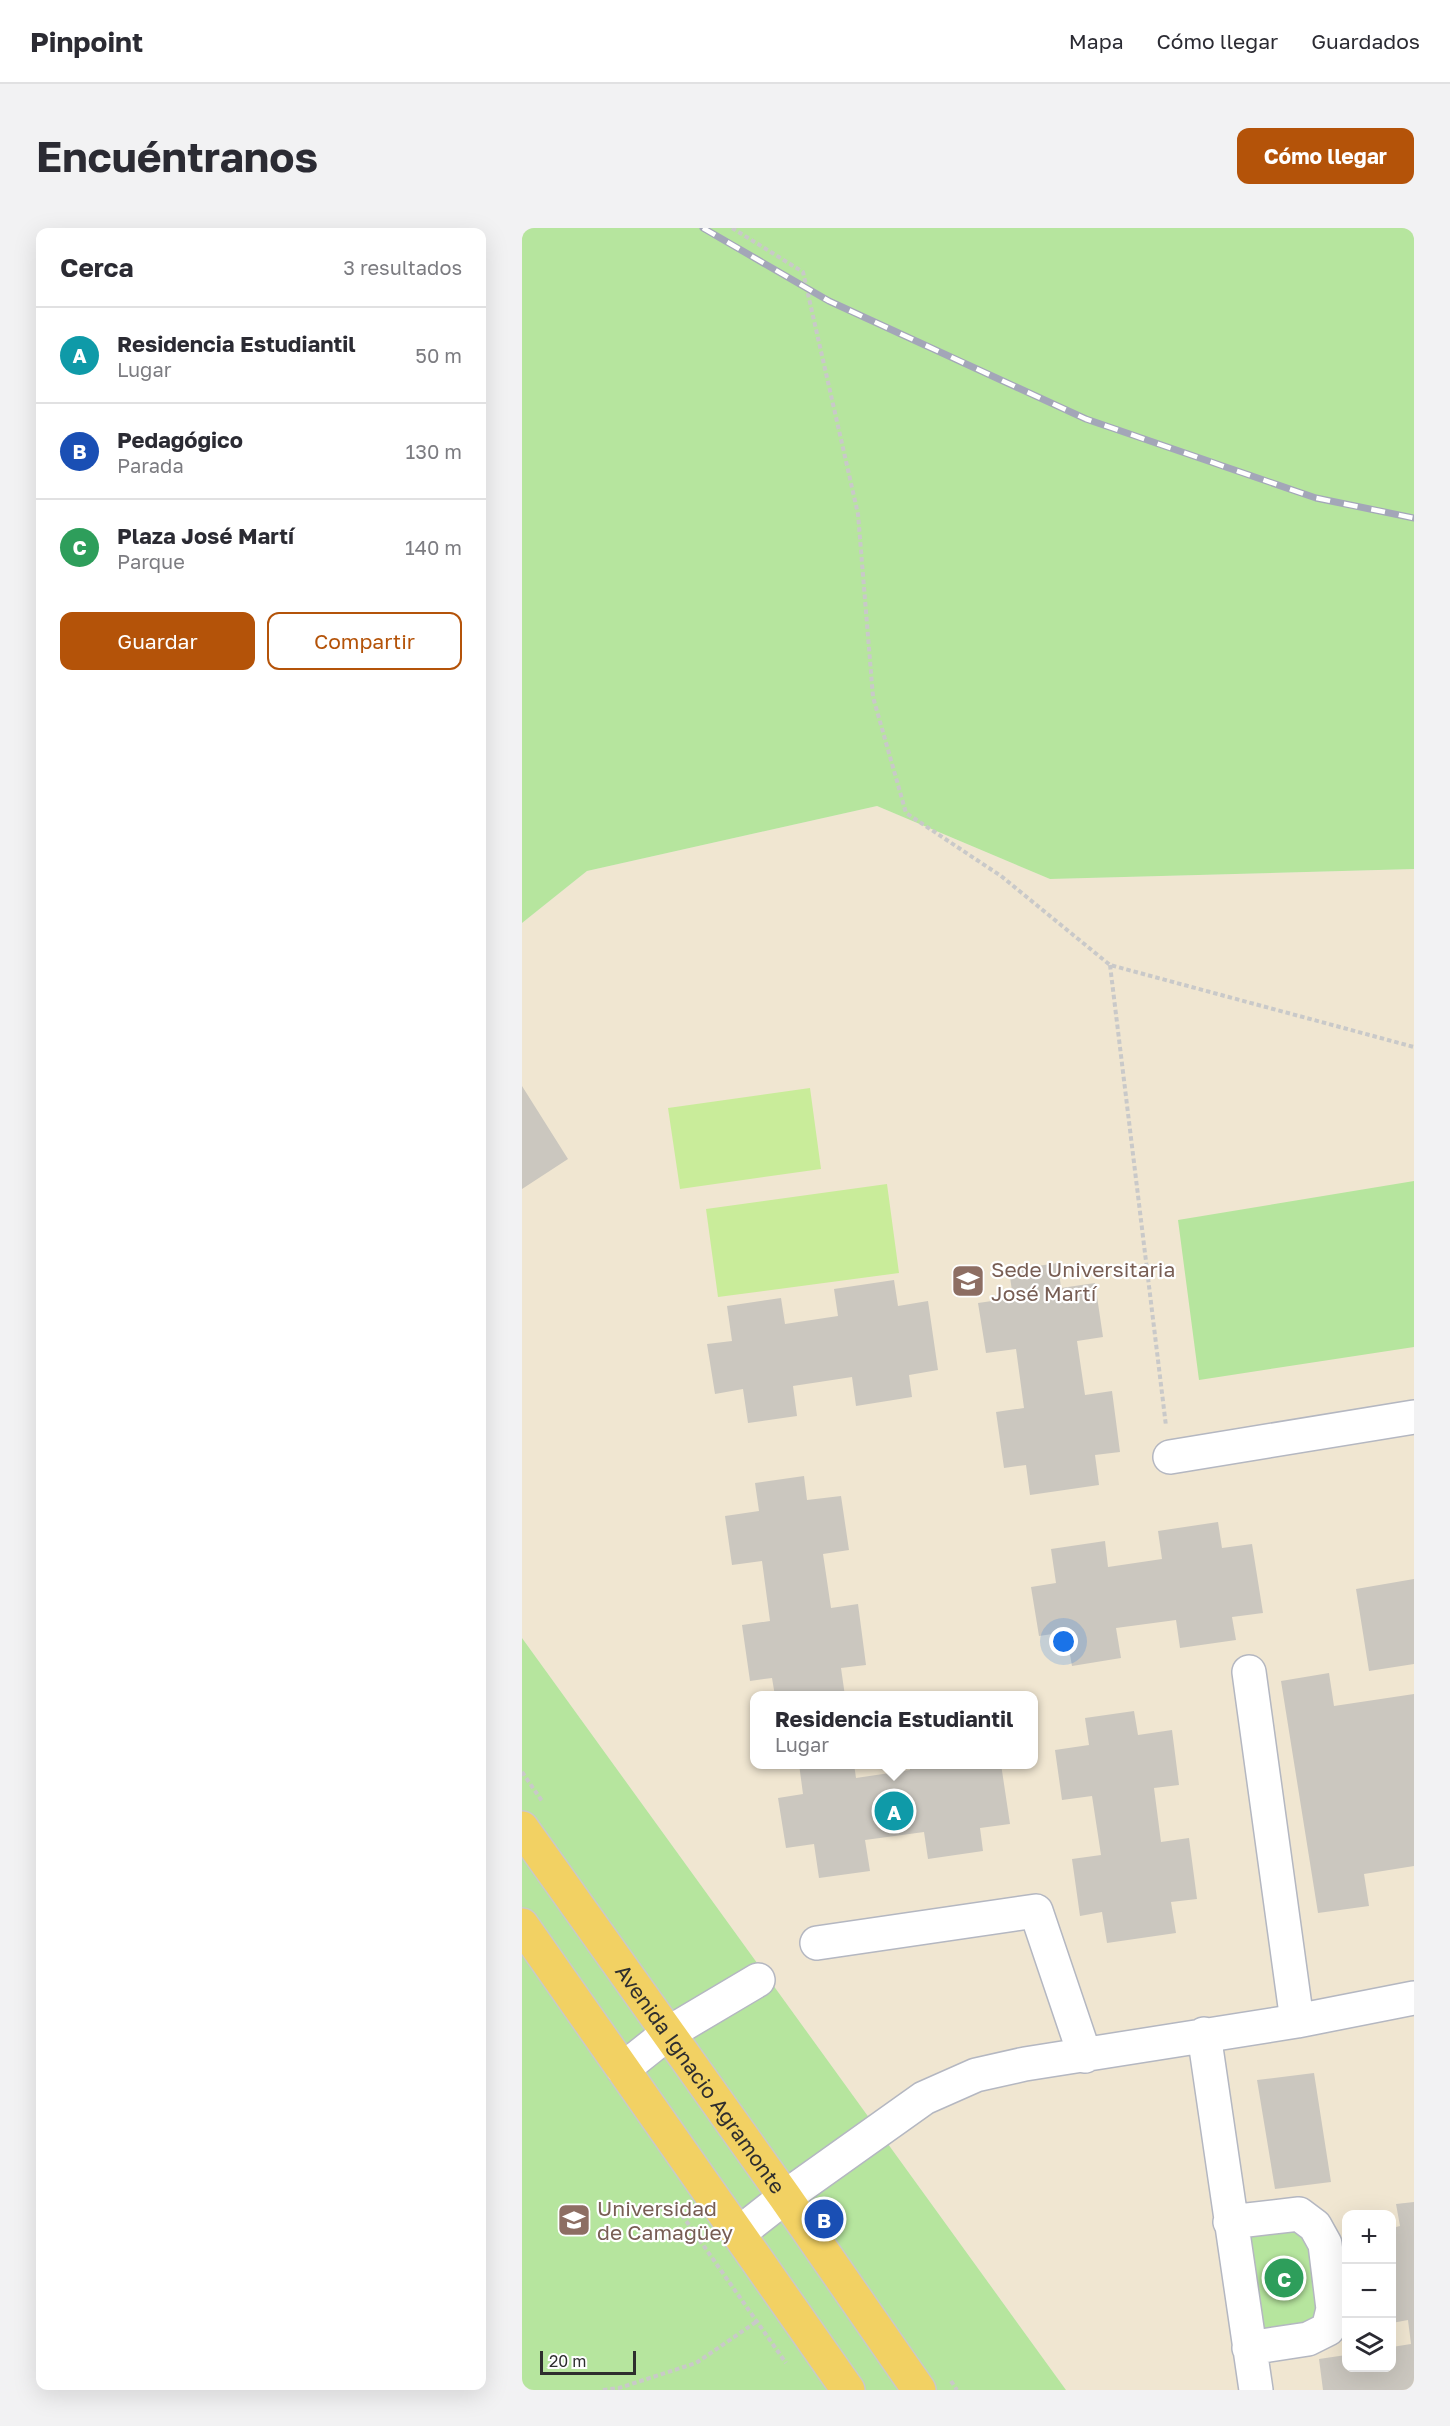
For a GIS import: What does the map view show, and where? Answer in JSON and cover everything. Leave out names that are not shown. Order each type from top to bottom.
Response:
[{"type":"main road","name":"Avenida Ignacio Agramonte","points":[[522,1828],[785,2197],[919,2390]]},
{"type":"main road","points":[[522,1925],[848,2390]]},
{"type":"lane","points":[[1170,1457],[1414,1418]]},
{"type":"lane","points":[[1249,1671],[1297,2021]]},
{"type":"lane","points":[[817,1943],[1036,1911],[1085,2056]]},
{"type":"lane","points":[[623,2069],[667,2034],[758,1980]]},
{"type":"lane","points":[[738,2234],[785,2197],[924,2098],[976,2074],[1204,2034],[1297,2021],[1414,1998]]},
{"type":"lane","points":[[1204,2034],[1256,2390]]},
{"type":"lane","points":[[1230,2222],[1299,2214],[1316,2226],[1325,2244],[1333,2309],[1328,2329],[1308,2339],[1250,2348]]},
{"type":"path","points":[[732,228],[804,272],[858,514],[873,697],[906,813],[1001,876],[1110,965],[1414,1047]]},
{"type":"path","points":[[1110,965],[1170,1457]]},
{"type":"path","points":[[603,2390],[619,2388],[696,2363],[757,2322],[783,2297]]},
{"type":"shaded area","name":"Sede Universitaria José Martí","points":[[877,806],[1050,879],[1414,869],[1414,2390],[1066,2390],[522,1638],[522,923],[587,871]]},
{"type":"green space","points":[[522,228],[1414,228],[1414,869],[1050,879],[877,806],[587,871],[522,923]]},
{"type":"green space","points":[[810,1088],[821,1169],[680,1189],[668,1108]]},
{"type":"green space","points":[[1414,1181],[1414,1347],[1199,1380],[1178,1220]]},
{"type":"green space","points":[[887,1184],[899,1273],[718,1297],[706,1209]]},
{"type":"green space","points":[[522,1638],[1066,2390],[522,2390]]},
{"type":"green space","points":[[1306,2229],[1319,2319],[1257,2336],[1241,2232]]},
{"type":"building","points":[[522,1086],[568,1159],[522,1189]]},
{"type":"building","points":[[1058,1263],[1061,1288],[1095,1283],[1103,1337],[1077,1341],[1085,1395],[1112,1391],[1120,1452],[1095,1455],[1099,1485],[1030,1495],[1026,1465],[1004,1468],[996,1412],[1024,1408],[1016,1349],[986,1353],[978,1303],[1013,1298],[1009,1270]]},
{"type":"building","points":[[894,1280],[898,1306],[928,1301],[938,1370],[909,1375],[912,1397],[856,1406],[852,1377],[793,1386],[797,1416],[748,1423],[743,1389],[715,1394],[707,1344],[732,1341],[727,1306],[781,1298],[785,1324],[838,1316],[834,1289]]},
{"type":"building","points":[[804,1476],[807,1500],[841,1496],[849,1550],[823,1554],[831,1608],[858,1604],[866,1665],[841,1668],[844,1691],[774,1691],[772,1678],[750,1681],[742,1625],[770,1621],[762,1561],[732,1565],[725,1516],[759,1511],[755,1483]]},
{"type":"building","points":[[1218,1522],[1222,1548],[1252,1544],[1263,1613],[1232,1617],[1236,1640],[1180,1648],[1176,1620],[1116,1628],[1121,1658],[1072,1666],[1066,1632],[1039,1636],[1031,1587],[1056,1583],[1051,1549],[1105,1541],[1108,1567],[1162,1559],[1158,1531]]},
{"type":"building","points":[[1414,1579],[1414,1664],[1369,1671],[1356,1589]]},
{"type":"building","points":[[1329,1673],[1334,1706],[1414,1694],[1414,1866],[1364,1874],[1369,1906],[1318,1913],[1281,1681]]},
{"type":"building","points":[[1134,1711],[1138,1735],[1172,1730],[1179,1785],[1154,1788],[1161,1842],[1189,1838],[1197,1899],[1171,1902],[1176,1933],[1107,1943],[1102,1912],[1080,1916],[1072,1859],[1101,1855],[1092,1796],[1062,1800],[1055,1750],[1089,1745],[1085,1718]]},
{"type":"building","points":[[800,1769],[855,1769],[856,1778],[910,1769],[1002,1769],[1010,1824],[980,1828],[983,1851],[928,1859],[924,1832],[865,1840],[870,1871],[819,1878],[814,1844],[786,1848],[778,1798],[803,1794]]},
{"type":"building","points":[[1314,2073],[1331,2182],[1275,2189],[1257,2080]]},
{"type":"building","points":[[1414,2202],[1414,2390],[1323,2390],[1319,2359],[1342,2356],[1342,2372],[1396,2372],[1396,2346],[1411,2344],[1408,2320],[1396,2322],[1396,2227],[1400,2226],[1396,2204]]},
{"type":"railway","points":[[703,228],[829,301],[1086,419],[1316,498],[1414,518]]},
{"type":"place","name":"Sede Universitaria José Martí","points":[[968,1281]]},
{"type":"place","name":"Residencia Estudiantil","points":[[894,1811]]},
{"type":"place","name":"Pedagógico","points":[[824,2219]]},
{"type":"place","name":"Universidad de Camagüey","points":[[574,2220]]},
{"type":"place","name":"Plaza José Martí","points":[[1284,2278]]}]
